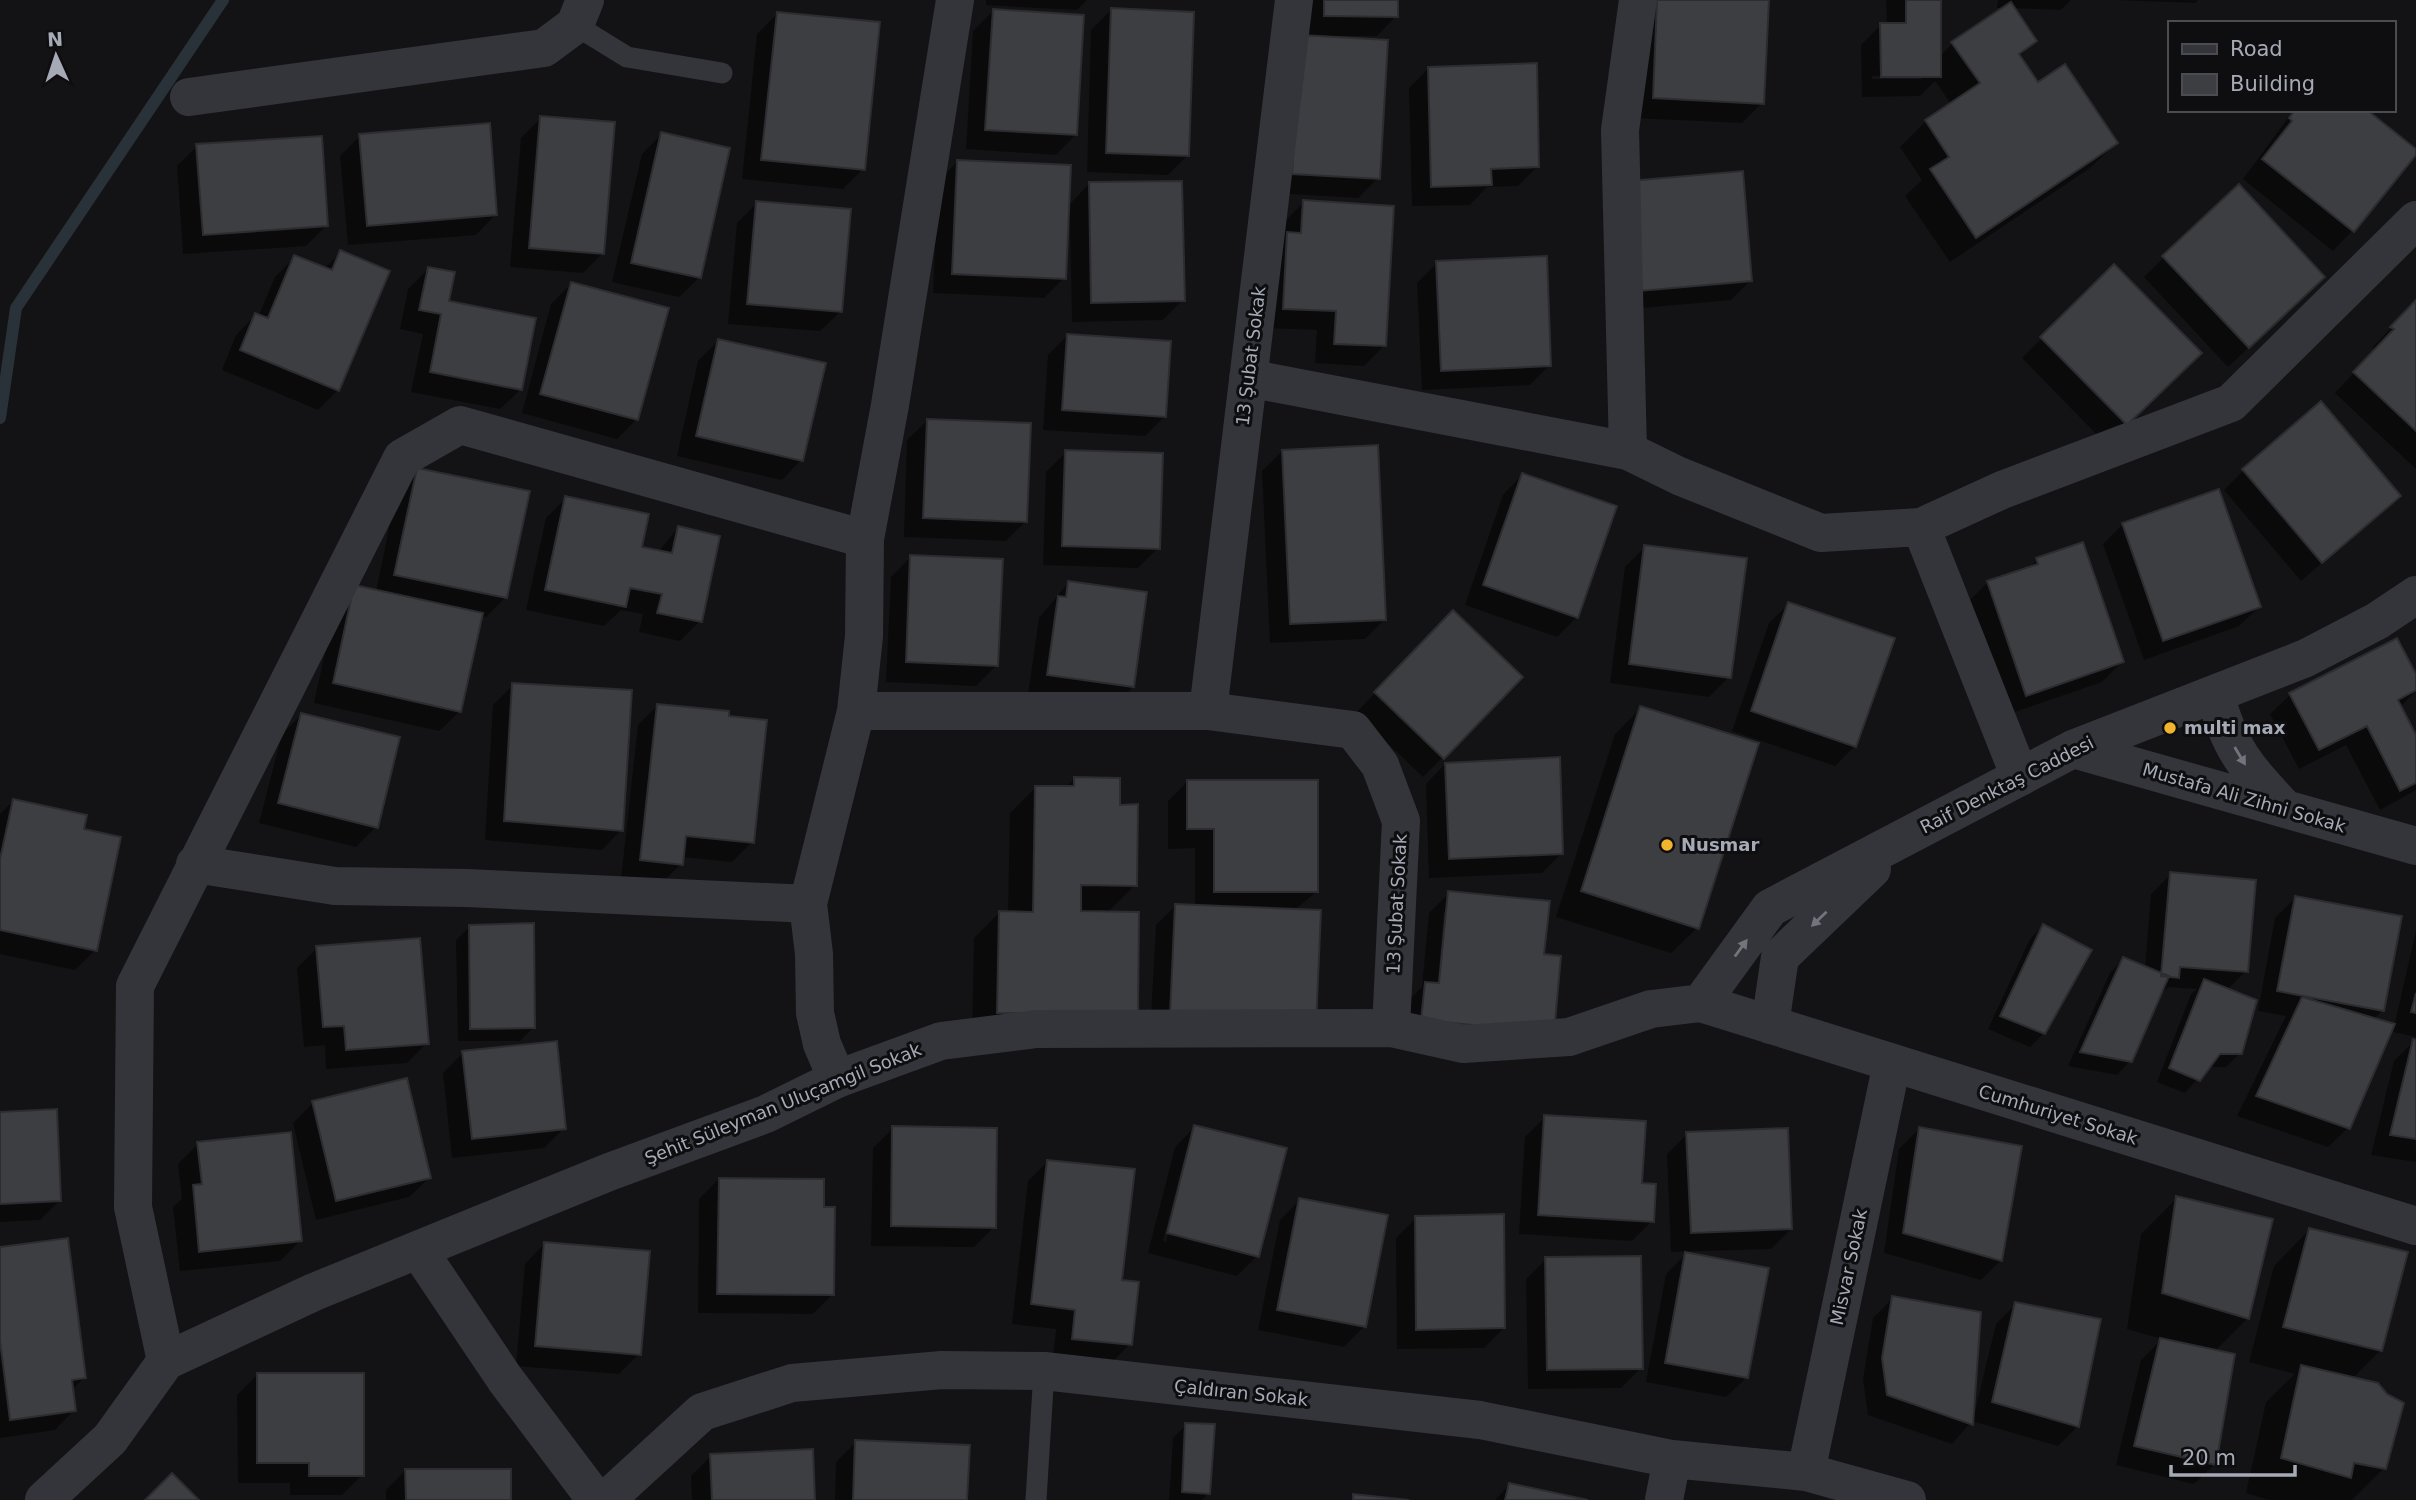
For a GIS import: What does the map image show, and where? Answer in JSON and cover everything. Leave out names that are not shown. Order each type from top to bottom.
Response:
[{"type":"street","name":"13 Şubat Sokak","points":[[1208,711],[1294,0]]},
{"type":"street","points":[[1628,451],[1620,130],[1638,0]]},
{"type":"street","points":[[837,1079],[822,1044],[815,1013],[814,954],[808,904],[856,711],[864,636],[865,539],[890,405],[951,1]]},
{"type":"street","points":[[189,97],[544,48],[580,13]]},
{"type":"street","points":[[1248,379],[1628,451],[1679,477],[1821,533],[1921,527],[2002,491],[2231,403],[2416,220]]},
{"type":"street","points":[[166,1362],[133,1207],[135,986],[402,458],[460,425],[865,539]]},
{"type":"street","points":[[1921,527],[2021,777]]},
{"type":"street","name":"Raif Denktaş Caddesi","points":[[1700,1003],[1770,908],[2073,749],[2306,658],[2377,621],[2416,595]]},
{"type":"street","points":[[2215,694],[2225,731],[2247,768],[2286,810]]},
{"type":"street","name":"13 Şubat Sokak","points":[[856,711],[1208,711],[1353,730],[1380,765],[1401,821],[1391,1028]]},
{"type":"street","name":"Mustafa Ali Zihni Sokak","points":[[2073,749],[2416,846]]},
{"type":"street","name":"Raif Denktaş Caddesi","points":[[1770,1025],[1780,957],[1903,838]]},
{"type":"street","points":[[195,864],[335,886],[467,888],[808,904]]},
{"type":"street","name":"Şehit Süleyman Uluçamgil Sokak","points":[[44,1500],[110,1439],[166,1362],[314,1292],[609,1172],[766,1114],[837,1079],[941,1041],[1037,1029],[1391,1028],[1463,1044],[1569,1037],[1651,1009],[1700,1003]]},
{"type":"street","name":"Cumhuriyet Sokak","points":[[1700,1003],[2416,1226]]},
{"type":"street","name":"Misvar Sokak","points":[[1806,1472],[1892,1063]]},
{"type":"street","points":[[419,1251],[505,1380],[596,1500]]},
{"type":"street","name":"Çaldıran Sokak","points":[[606,1500],[702,1412],[792,1383],[942,1370],[1044,1371],[1480,1420],[1672,1459],[1806,1472],[1907,1500]]},
{"type":"street","points":[[1664,1500],[1672,1459]]},
{"type":"lane","points":[[580,13],[627,57],[722,73]]},
{"type":"lane","points":[[1036,1500],[1044,1371]]},
{"type":"building","points":[[1324,0],[1398,0],[1398,17],[1324,16]]},
{"type":"building","points":[[1657,0],[1769,0],[1764,104],[1653,98]]},
{"type":"building","points":[[1906,0],[1941,0],[1941,77],[1881,77],[1880,23],[1906,23]]},
{"type":"building","points":[[2011,2],[2037,41],[2019,54],[2038,82],[2065,64],[2118,143],[1976,238],[1930,169],[1949,157],[1925,120],[1980,83],[1951,42]]},
{"type":"building","points":[[1111,8],[1194,12],[1189,156],[1106,153]]},
{"type":"building","points":[[993,9],[1084,15],[1077,135],[985,130]]},
{"type":"building","points":[[777,12],[880,22],[865,170],[761,160]]},
{"type":"building","points":[[1301,35],[1388,40],[1380,179],[1292,174]]},
{"type":"building","points":[[1537,63],[1539,167],[1491,169],[1492,185],[1431,187],[1428,67]]},
{"type":"building","points":[[2294,112],[2370,112],[2416,149],[2416,155],[2354,232],[2262,159],[2292,121],[2289,118]]},
{"type":"building","points":[[540,116],[615,122],[604,254],[529,248]]},
{"type":"building","points":[[490,123],[497,215],[367,226],[359,134]]},
{"type":"building","points":[[661,132],[730,148],[701,278],[631,263]]},
{"type":"building","points":[[322,136],[328,226],[203,235],[196,144]]},
{"type":"building","points":[[957,160],[1071,165],[1066,279],[952,274]]},
{"type":"building","points":[[1743,171],[1752,281],[1639,291],[1630,181]]},
{"type":"building","points":[[1182,181],[1185,301],[1091,303],[1089,182]]},
{"type":"building","points":[[2239,184],[2325,277],[2249,348],[2162,256]]},
{"type":"building","points":[[1303,200],[1394,206],[1386,346],[1334,344],[1336,311],[1283,309],[1287,232],[1301,233]]},
{"type":"building","points":[[756,201],[851,209],[842,312],[747,304]]},
{"type":"building","points":[[340,250],[390,271],[339,391],[240,350],[255,313],[268,318],[294,255],[332,270]]},
{"type":"building","points":[[1547,256],[1551,366],[1441,371],[1436,261]]},
{"type":"building","points":[[2114,264],[2202,353],[2127,425],[2040,337]]},
{"type":"building","points":[[428,267],[455,272],[449,301],[536,318],[522,390],[430,372],[441,314],[419,310]]},
{"type":"building","points":[[571,282],[669,308],[638,420],[540,394]]},
{"type":"building","points":[[2416,300],[2416,431],[2353,372],[2394,329],[2390,327]]},
{"type":"building","points":[[1067,334],[1171,341],[1166,417],[1062,410]]},
{"type":"building","points":[[718,339],[826,363],[803,461],[696,436]]},
{"type":"building","points":[[2321,401],[2401,496],[2322,563],[2242,469]]},
{"type":"building","points":[[927,419],[1031,423],[1027,522],[923,518]]},
{"type":"building","points":[[1378,445],[1386,620],[1290,624],[1282,450]]},
{"type":"building","points":[[1065,450],[1163,453],[1160,549],[1062,546]]},
{"type":"building","points":[[417,468],[530,491],[507,598],[394,575]]},
{"type":"building","points":[[1522,473],[1617,506],[1578,618],[1483,585]]},
{"type":"building","points":[[2219,489],[2261,607],[2163,641],[2122,523]]},
{"type":"building","points":[[565,496],[649,514],[642,547],[672,553],[678,526],[720,536],[702,622],[657,613],[662,594],[630,588],[626,607],[545,590]]},
{"type":"building","points":[[2083,542],[2124,662],[2026,696],[1987,581],[2038,564],[2036,558]]},
{"type":"building","points":[[1644,545],[1747,558],[1731,678],[1629,664]]},
{"type":"building","points":[[910,555],[1003,559],[998,666],[906,662]]},
{"type":"building","points":[[1068,581],[1147,592],[1134,687],[1047,675],[1058,596],[1066,597]]},
{"type":"building","points":[[354,585],[483,613],[461,712],[333,683]]},
{"type":"building","points":[[1788,602],[1895,638],[1856,747],[1751,711]]},
{"type":"building","points":[[1453,610],[1523,677],[1444,759],[1374,692]]},
{"type":"building","points":[[2397,638],[2416,674],[2416,690],[2398,700],[2416,735],[2416,783],[2400,791],[2367,726],[2319,750],[2289,693]]},
{"type":"building","points":[[512,683],[632,690],[623,831],[504,821]]},
{"type":"building","points":[[657,704],[729,711],[729,716],[767,720],[754,843],[686,836],[683,865],[640,860]]},
{"type":"building","points":[[1640,706],[1759,743],[1699,929],[1581,891]]},
{"type":"building","points":[[301,713],[400,737],[378,828],[278,803]]},
{"type":"building","points":[[1560,757],[1563,854],[1449,859],[1445,763]]},
{"type":"building","points":[[1074,777],[1120,778],[1120,805],[1138,804],[1137,886],[1081,885],[1081,911],[1139,912],[1138,1015],[997,1013],[999,911],[1033,912],[1035,786],[1074,786]]},
{"type":"building","points":[[1187,780],[1318,780],[1318,892],[1214,892],[1214,829],[1187,829]]},
{"type":"building","points":[[13,799],[87,815],[84,829],[121,837],[97,951],[0,930],[0,859]]},
{"type":"building","points":[[2170,872],[2256,880],[2248,972],[2180,967],[2179,978],[2161,976]]},
{"type":"building","points":[[1448,891],[1550,901],[1544,954],[1561,956],[1554,1033],[1421,1020],[1425,982],[1439,983]]},
{"type":"building","points":[[2295,896],[2402,916],[2384,1011],[2277,991]]},
{"type":"building","points":[[1175,904],[1321,910],[1316,1026],[1170,1015]]},
{"type":"building","points":[[534,923],[535,1028],[470,1029],[469,925]]},
{"type":"building","points":[[2043,924],[2092,950],[2045,1034],[2000,1016]]},
{"type":"building","points":[[420,938],[429,1044],[346,1050],[344,1026],[323,1027],[316,946]]},
{"type":"building","points":[[2123,957],[2169,976],[2132,1062],[2080,1052]]},
{"type":"building","points":[[2204,979],[2257,1000],[2242,1054],[2220,1054],[2200,1081],[2169,1068]]},
{"type":"building","points":[[2416,993],[2416,1013],[2411,1012]]},
{"type":"building","points":[[2302,997],[2395,1024],[2350,1129],[2256,1096]]},
{"type":"building","points":[[2413,1039],[2416,1040],[2416,1139],[2390,1135]]},
{"type":"building","points":[[557,1041],[566,1129],[472,1139],[462,1051]]},
{"type":"building","points":[[407,1078],[431,1178],[336,1201],[312,1101]]},
{"type":"building","points":[[57,1109],[61,1201],[0,1204],[0,1112]]},
{"type":"building","points":[[1544,1115],[1646,1121],[1642,1183],[1656,1184],[1654,1222],[1538,1215]]},
{"type":"building","points":[[1194,1125],[1287,1148],[1259,1257],[1167,1233]]},
{"type":"building","points":[[892,1126],[997,1128],[996,1228],[891,1226]]},
{"type":"building","points":[[1919,1127],[2022,1146],[2002,1261],[1903,1233]]},
{"type":"building","points":[[1788,1128],[1792,1229],[1691,1233],[1686,1132]]},
{"type":"building","points":[[291,1132],[302,1241],[199,1252],[193,1185],[202,1184],[197,1142]]},
{"type":"building","points":[[1047,1160],[1135,1169],[1122,1280],[1139,1282],[1132,1345],[1072,1339],[1075,1310],[1031,1304]]},
{"type":"building","points":[[719,1178],[824,1179],[824,1207],[835,1207],[834,1295],[717,1294]]},
{"type":"building","points":[[2176,1196],[2273,1219],[2249,1319],[2162,1293]]},
{"type":"building","points":[[1299,1198],[1388,1215],[1366,1327],[1277,1310]]},
{"type":"building","points":[[1504,1214],[1505,1328],[1416,1330],[1415,1216]]},
{"type":"building","points":[[2309,1228],[2408,1252],[2382,1351],[2283,1327]]},
{"type":"building","points":[[68,1238],[86,1378],[72,1380],[76,1411],[10,1420],[0,1341],[0,1247]]},
{"type":"building","points":[[544,1242],[650,1251],[641,1355],[535,1346]]},
{"type":"building","points":[[1685,1252],[1769,1268],[1748,1378],[1665,1363]]},
{"type":"building","points":[[1641,1256],[1643,1369],[1547,1370],[1545,1257]]},
{"type":"building","points":[[1892,1296],[1981,1312],[1973,1425],[1887,1395],[1882,1358]]},
{"type":"building","points":[[2015,1302],[2101,1319],[2079,1427],[1992,1402]]},
{"type":"building","points":[[2160,1338],[2235,1354],[2216,1465],[2134,1446]]},
{"type":"building","points":[[2301,1365],[2378,1383],[2387,1394],[2404,1403],[2386,1469],[2354,1463],[2351,1478],[2281,1458]]},
{"type":"building","points":[[257,1373],[364,1373],[364,1476],[309,1476],[309,1463],[257,1463]]},
{"type":"building","points":[[1185,1423],[1215,1424],[1210,1494],[1182,1492]]},
{"type":"building","points":[[855,1440],[970,1445],[967,1500],[853,1500]]},
{"type":"building","points":[[813,1449],[815,1500],[712,1500],[710,1454]]},
{"type":"building","points":[[405,1469],[511,1469],[511,1500],[406,1500]]},
{"type":"building","points":[[172,1473],[199,1500],[145,1500]]},
{"type":"building","points":[[1509,1483],[1588,1500],[1505,1500]]},
{"type":"building","points":[[1353,1494],[1409,1500],[1353,1500]]},
{"type":"waterway","points":[[0,418],[16,308],[223,0]]},
{"type":"place","name":"multi max","points":[[2170,728]]},
{"type":"place","name":"Nusmar","points":[[1667,845]]}]
